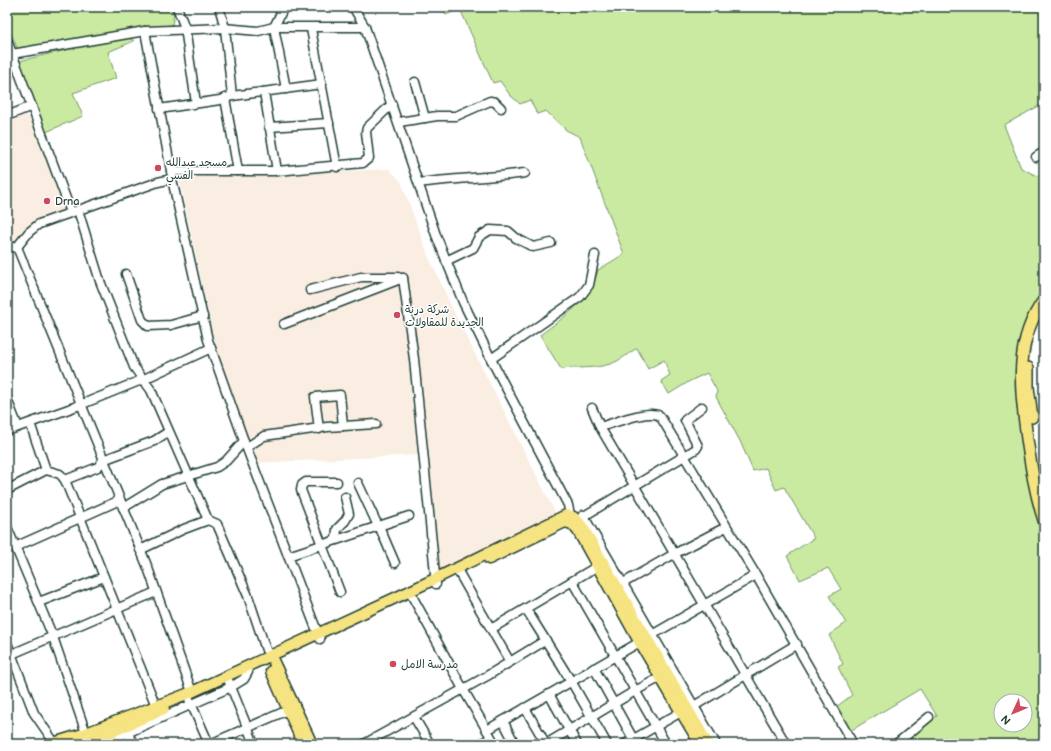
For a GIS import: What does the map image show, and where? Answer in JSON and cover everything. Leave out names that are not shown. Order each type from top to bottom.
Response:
[{"type":"highway","points":[[1044,300],[1038,309],[1025,339],[1020,377],[1032,470],[1037,496],[1044,520]]},
{"type":"highway","points":[[1044,313],[1031,342],[1027,377],[1044,497]]},
{"type":"main road","points":[[52,743],[87,741],[125,730],[191,699],[269,657],[319,636],[410,594],[560,516],[574,519],[620,585],[647,639],[708,744]]},
{"type":"main road","points":[[574,519],[578,531],[596,567],[647,639],[661,677],[700,744]]},
{"type":"main road","points":[[436,581],[460,573],[574,519]]},
{"type":"main road","points":[[87,741],[156,706],[191,699],[230,685],[269,657]]},
{"type":"main road","points":[[269,657],[288,710],[304,744]]},
{"type":"main road","points":[[269,657],[312,744]]},
{"type":"street","points":[[177,7],[185,28],[196,103]]},
{"type":"street","points":[[219,7],[225,28],[228,97],[238,171]]},
{"type":"street","points":[[284,7],[274,27],[286,89]]},
{"type":"street","points":[[353,7],[365,27],[446,261],[463,302],[491,359],[546,461],[574,519],[685,457],[698,446],[685,420],[702,407]]},
{"type":"street","points":[[12,54],[144,31],[185,28],[225,28],[258,31],[274,27],[311,29],[365,27]]},
{"type":"street","points":[[311,29],[337,167]]},
{"type":"street","points":[[144,31],[171,175],[211,348],[319,636]]},
{"type":"street","points":[[7,42],[75,211],[100,281],[134,367],[152,390],[168,432],[190,476],[208,520]]},
{"type":"street","points":[[415,82],[425,118]]},
{"type":"street","points":[[159,109],[228,97],[322,84]]},
{"type":"street","points":[[264,92],[277,171]]},
{"type":"street","points":[[399,122],[425,118],[456,116],[490,101],[495,102],[501,108]]},
{"type":"street","points":[[17,247],[29,232],[39,224],[158,182],[171,175],[337,167],[367,161],[369,158],[366,132],[367,128],[392,104]]},
{"type":"street","points":[[7,116],[32,106]]},
{"type":"street","points":[[269,127],[329,122]]},
{"type":"street","points":[[1036,156],[1044,152]]},
{"type":"street","points":[[419,182],[459,178],[499,177],[525,172]]},
{"type":"street","points":[[446,261],[473,248],[479,237],[490,230],[508,231],[516,238],[533,247],[551,243]]},
{"type":"street","points":[[7,247],[17,247]]},
{"type":"street","points":[[17,247],[140,550],[156,592],[191,699],[209,744],[288,710]]},
{"type":"street","points":[[491,359],[580,297],[589,285],[595,255]]},
{"type":"street","points":[[126,274],[142,320],[148,326],[171,325],[203,316]]},
{"type":"street","points":[[310,290],[361,277],[403,278]]},
{"type":"street","points":[[284,324],[403,278]]},
{"type":"street","points":[[403,278],[414,359],[436,581]]},
{"type":"street","points":[[7,431],[80,405],[144,379],[211,348]]},
{"type":"street","points":[[319,429],[315,397],[340,395],[343,426]]},
{"type":"street","points":[[7,399],[18,427]]},
{"type":"street","points":[[592,408],[600,427],[786,744]]},
{"type":"street","points":[[600,427],[646,414],[655,414],[660,416],[797,644],[853,744]]},
{"type":"street","points":[[30,423],[46,470]]},
{"type":"street","points":[[15,547],[80,517],[122,504],[162,484],[190,476],[222,464],[246,444],[264,436],[343,426],[376,424]]},
{"type":"street","points":[[65,480],[98,467],[103,460],[162,438],[168,432]]},
{"type":"street","points":[[7,490],[46,470],[60,474],[65,480],[156,706]]},
{"type":"street","points":[[337,482],[306,482],[302,485],[301,490],[340,592]]},
{"type":"street","points":[[358,483],[395,563]]},
{"type":"street","points":[[336,540],[337,529],[345,521],[349,514],[345,497]]},
{"type":"street","points":[[288,556],[409,516]]},
{"type":"street","points":[[140,550],[184,529],[208,520],[218,524],[248,596],[269,657]]},
{"type":"street","points":[[7,527],[53,637],[87,741]]},
{"type":"street","points":[[620,585],[674,554],[726,527]]},
{"type":"street","points":[[491,628],[596,567]]},
{"type":"street","points":[[460,573],[510,662]]},
{"type":"street","points":[[480,744],[491,737],[502,722],[756,575]]},
{"type":"street","points":[[39,602],[104,577]]},
{"type":"street","points":[[572,581],[666,744]]},
{"type":"street","points":[[12,654],[156,592]]},
{"type":"street","points":[[410,594],[491,737]]},
{"type":"street","points":[[526,608],[571,681],[607,744]]},
{"type":"street","points":[[647,639],[694,706],[716,744]]},
{"type":"street","points":[[364,744],[378,741],[414,717],[546,640]]},
{"type":"street","points":[[7,643],[34,713],[52,743]]},
{"type":"street","points":[[694,706],[797,644]]},
{"type":"street","points":[[594,668],[634,742]]},
{"type":"street","points":[[525,708],[546,744],[661,677]]},
{"type":"street","points":[[230,685],[254,744]]},
{"type":"street","points":[[549,694],[577,744]]},
{"type":"street","points":[[625,744],[634,742],[655,726],[681,712]]},
{"type":"street","points":[[414,717],[430,744]]},
{"type":"street","points":[[896,744],[930,717]]},
{"type":"street","points":[[502,722],[515,744]]},
{"type":"street","points":[[102,744],[125,730],[134,744]]},
{"type":"shaded area","points":[[25,115],[32,119],[69,215],[39,225],[17,244],[7,248],[7,122]]},
{"type":"shaded area","points":[[389,169],[401,181],[428,255],[453,310],[556,514],[434,577],[423,455],[254,463],[218,358],[179,178]]},
{"type":"green space","points":[[7,7],[170,7],[174,15],[172,25],[18,50],[7,23]]},
{"type":"green space","points":[[443,7],[1044,7],[1044,62],[1039,64],[1044,76],[1044,116],[1039,106],[1004,125],[1021,168],[1037,176],[1044,173],[1044,295],[1031,313],[1020,337],[1016,360],[1016,381],[1044,525],[1044,744],[916,744],[911,737],[937,716],[920,689],[850,731],[836,707],[852,695],[838,667],[843,664],[829,635],[846,623],[829,596],[841,589],[828,568],[800,580],[787,556],[814,538],[784,487],[776,490],[766,468],[753,471],[740,441],[716,397],[717,391],[707,373],[690,381],[669,394],[661,381],[670,375],[664,360],[648,369],[637,348],[614,363],[604,366],[561,369],[540,335],[567,315],[575,307],[589,291],[598,270],[624,254],[580,137],[566,130],[546,111],[537,114],[530,100],[520,104],[510,95],[500,81],[493,83],[460,9],[446,15]]},
{"type":"green space","points":[[126,36],[134,41],[108,52],[116,78],[73,93],[83,116],[46,132],[19,61]]},
{"type":"place","name":"مسجد عبدالله الفسي","points":[[158,168]]},
{"type":"place","name":"Drna","points":[[47,201]]},
{"type":"place","name":"شركة درنة الجديدة للمقاولات","points":[[397,315]]},
{"type":"place","name":"مدرسة الامل","points":[[393,664]]}]
